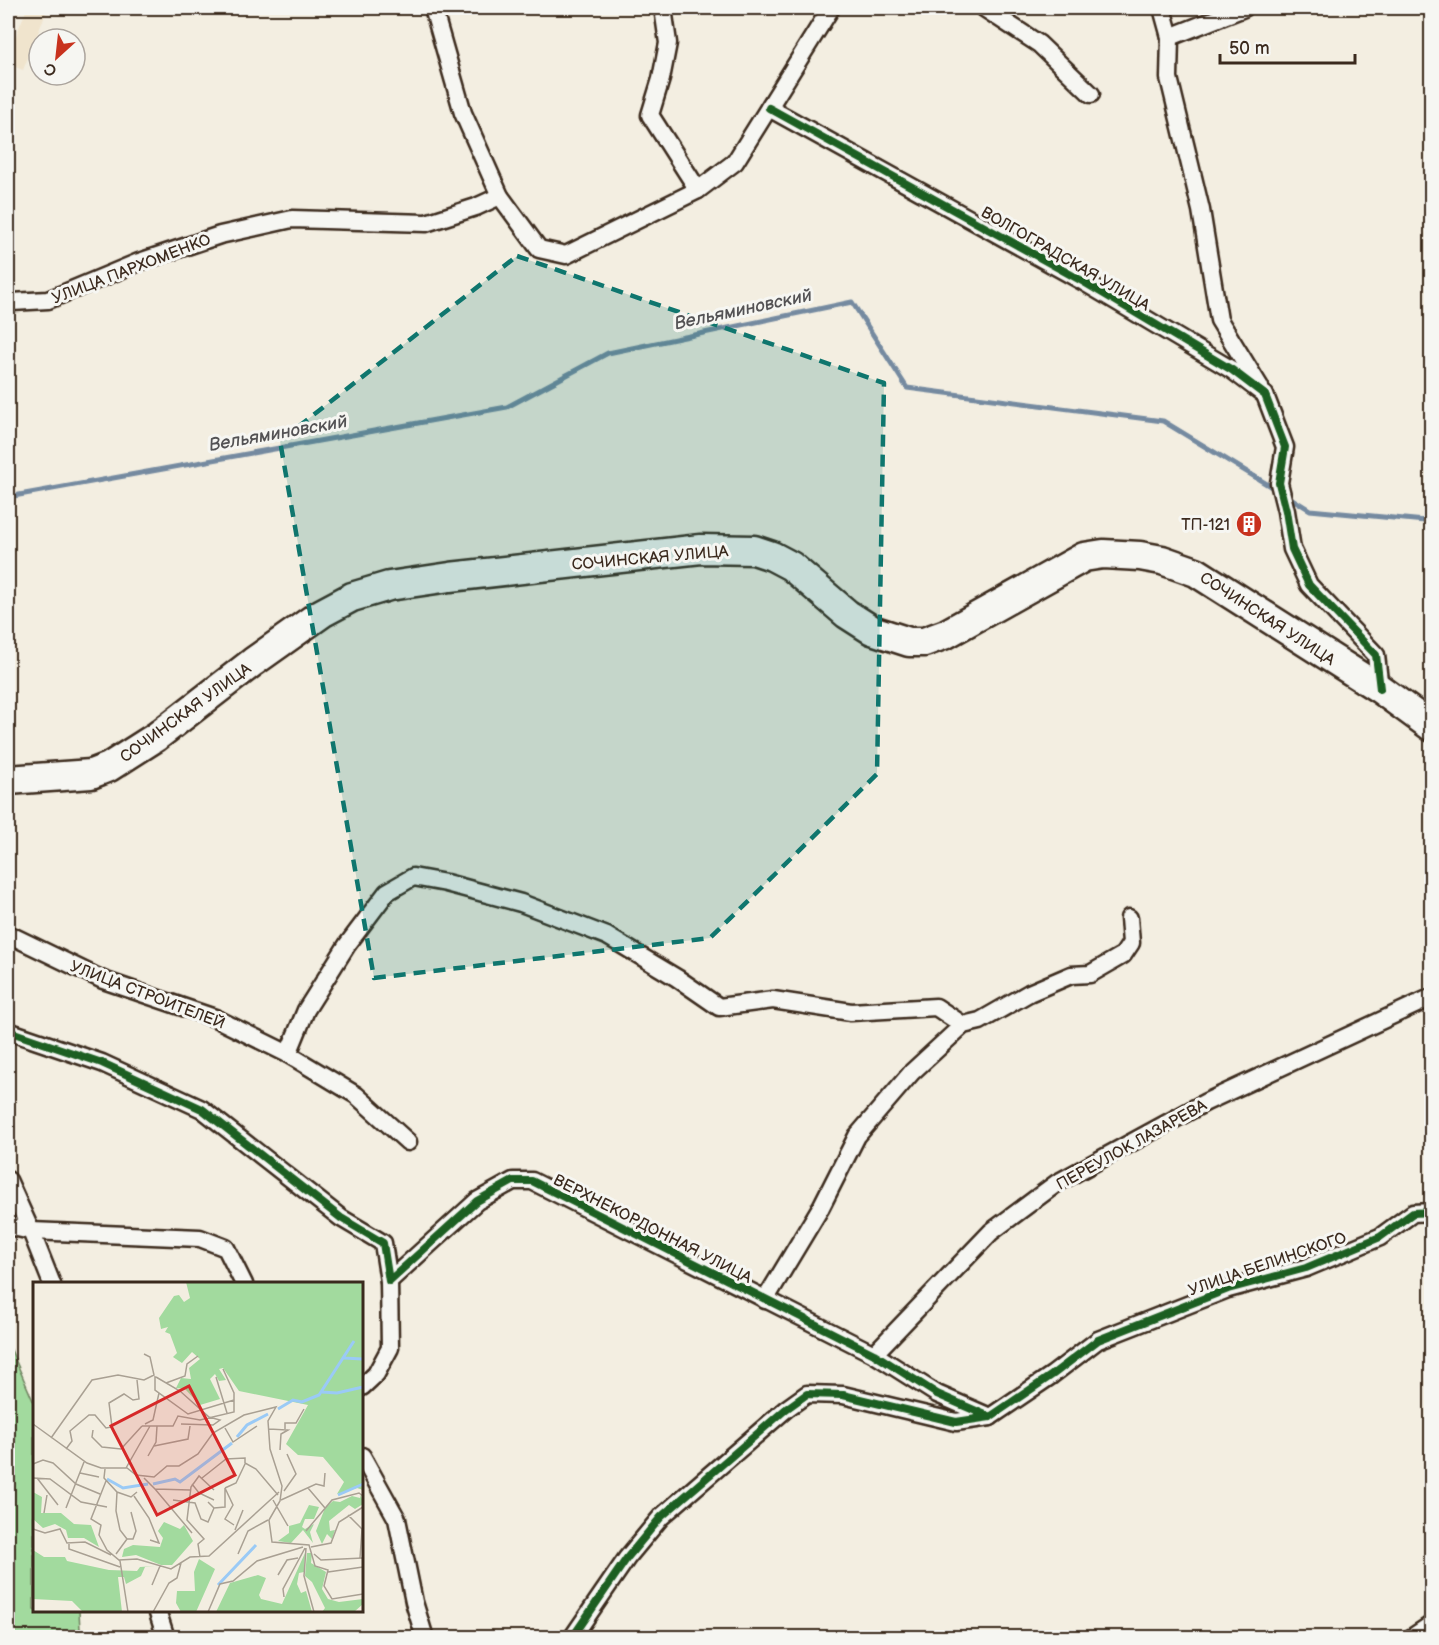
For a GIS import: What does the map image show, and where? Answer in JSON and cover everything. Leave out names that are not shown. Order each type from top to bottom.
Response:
[{"type":"highway","name":"СОЧИНСКАЯ УЛИЦА","points":[[8,780],[91,774],[109,767],[156,737],[253,662],[322,613],[351,597],[389,586],[450,577],[701,549],[754,550],[772,556],[791,566],[848,614],[872,630],[909,642],[924,642],[946,634],[1084,557],[1103,555],[1162,560],[1196,572],[1380,689],[1431,727]]},
{"type":"street","points":[[433,8],[463,113],[500,196],[538,249],[566,255],[698,190],[735,162],[831,8]]},
{"type":"street","points":[[663,8],[668,43],[661,79],[650,115],[698,190]]},
{"type":"street","points":[[984,8],[1039,44],[1091,94]]},
{"type":"street","points":[[1162,8],[1170,37],[1169,78],[1202,210],[1219,320],[1265,395],[1285,447],[1279,483],[1292,549],[1309,585],[1376,655],[1380,689]]},
{"type":"street","points":[[1170,37],[1244,8]]},
{"type":"street","name":"ВОЛГОГРАДСКАЯ УЛИЦА","points":[[769,108],[1084,282],[1232,370],[1265,395]]},
{"type":"street","name":"УЛИЦА ПАРХОМЕНКО","points":[[8,300],[12,302],[48,300],[139,262],[220,235],[292,219],[426,223],[476,207],[500,196]]},
{"type":"street","points":[[288,1054],[306,1010],[347,945],[387,892],[413,877],[446,883],[521,903],[607,936],[677,978],[719,1007],[773,1000],[851,1012],[936,1007],[963,1025]]},
{"type":"street","points":[[765,1300],[821,1207],[857,1137],[912,1072],[963,1025],[980,1021],[1029,993],[1071,975],[1090,974],[1123,955],[1131,943],[1129,918]]},
{"type":"street","name":"УЛИЦА СТРОИТЕЛЕЙ","points":[[8,934],[103,980],[214,1018],[288,1054],[356,1095],[408,1142]]},
{"type":"street","name":"ПЕРЕУЛОК ЛАЗАРЕВА","points":[[874,1354],[991,1232],[1057,1183],[1206,1102],[1431,997]]},
{"type":"street","points":[[8,1031],[102,1063],[202,1109],[341,1218],[383,1243],[389,1281],[390,1348],[376,1374],[363,1386]]},
{"type":"street","points":[[8,1180],[51,1282]]},
{"type":"street","name":"ВЕРХНЕКОРДОННАЯ УЛИЦА","points":[[389,1281],[477,1201],[513,1181],[532,1181],[874,1354],[937,1394],[990,1417]]},
{"type":"street","name":"УЛИЦА БЕЛИНСКОГО","points":[[990,1417],[1098,1340],[1228,1289],[1306,1268],[1380,1237],[1413,1213],[1431,1212]]},
{"type":"street","points":[[8,1226],[31,1231],[200,1238],[226,1248],[243,1282]]},
{"type":"street","points":[[572,1638],[627,1558],[661,1517],[786,1408],[807,1394],[843,1395],[956,1422],[990,1417]]},
{"type":"street","points":[[363,1458],[397,1519],[424,1638]]},
{"type":"street","points":[[157,1612],[166,1638]]},
{"type":"street","points":[[1411,1638],[1431,1624]]},
{"type":"highlighted area","points":[[517,256],[884,383],[877,774],[710,938],[374,978],[280,441]]},
{"type":"shaded area","points":[[27,8],[48,8],[40,27],[27,27],[27,60],[23,70],[8,64],[8,55]]},
{"type":"green space","points":[[8,1343],[33,1401],[33,1612],[79,1612],[80,1629],[94,1637],[8,1637]]},
{"type":"waterway","name":"Вельяминовский","points":[[8,497],[507,407],[608,353],[852,302],[907,388],[1163,421],[1275,489]]},
{"type":"waterway","name":"Вельяминовский","points":[[1286,495],[1310,510],[1425,521],[1432,524]]},
{"type":"cycle path","points":[[769,108],[1084,282],[1232,370],[1265,395],[1285,447],[1279,483],[1292,549],[1309,585],[1376,655],[1380,689]]},
{"type":"cycle path","points":[[8,1031],[102,1063],[202,1109],[341,1218],[383,1243],[389,1281],[477,1201],[513,1181],[532,1181],[874,1354],[937,1394],[990,1417]]},
{"type":"cycle path","points":[[572,1638],[627,1558],[661,1517],[786,1409],[807,1394],[843,1395],[956,1422],[990,1417],[1098,1340],[1228,1289],[1306,1268],[1380,1237],[1413,1213],[1432,1212]]},
{"type":"place","name":"ТП-121","points":[[1249,524]]}]
